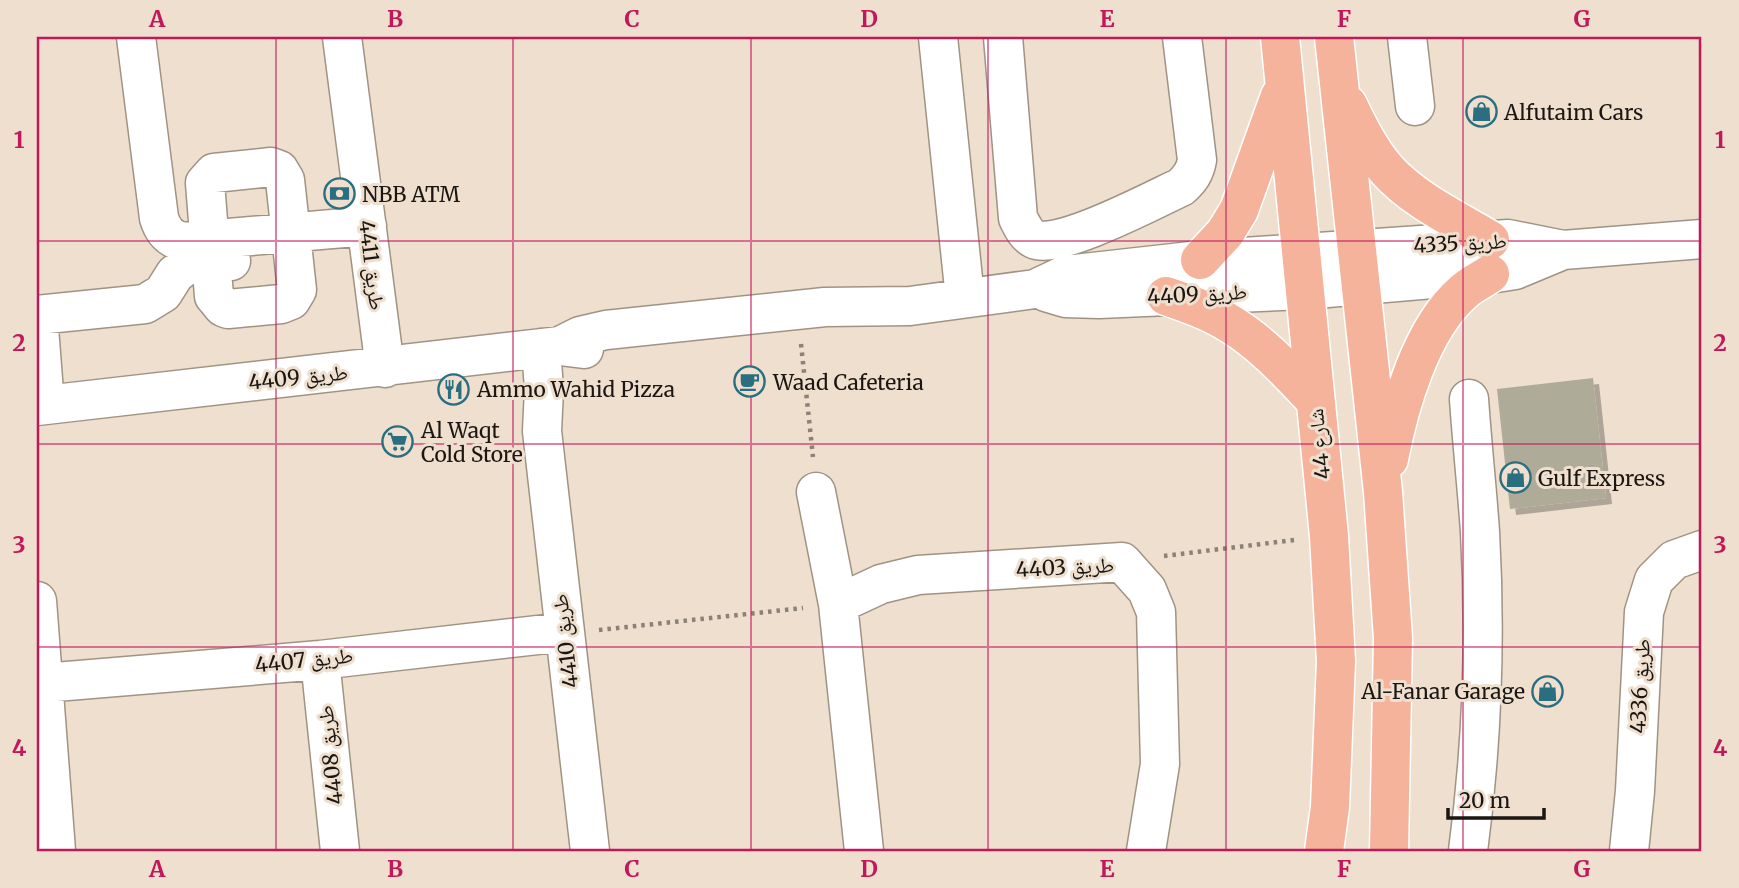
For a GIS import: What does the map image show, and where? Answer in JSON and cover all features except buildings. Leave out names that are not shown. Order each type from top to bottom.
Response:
[{"type":"main road","name":"شارع 44","points":[[1280,37],[1329,536],[1336,662],[1330,807],[1324,851]]},
{"type":"main road","points":[[1334,37],[1383,492],[1393,638],[1389,851]]},
{"type":"main road","points":[[1199,260],[1225,233],[1239,210],[1284,85]]},
{"type":"main road","points":[[1339,86],[1366,141],[1387,169],[1490,257],[1442,317],[1427,344],[1396,420],[1383,492]]},
{"type":"main road","points":[[1166,296],[1206,311],[1233,325],[1257,343],[1314,399]]},
{"type":"street","points":[[136,37],[161,225],[171,237],[210,251],[368,236]]},
{"type":"street","name":"طريق 4411","points":[[342,37],[385,368]]},
{"type":"street","points":[[938,37],[965,298]]},
{"type":"street","points":[[1003,37],[1018,218],[1024,230],[1034,239],[1045,242],[1099,226],[1181,187],[1195,170],[1182,37]]},
{"type":"street","points":[[1407,37],[1415,106]]},
{"type":"street","points":[[271,167],[279,170],[285,180],[292,243],[297,290],[291,300],[281,304],[233,309],[223,307],[214,296],[204,189],[208,178],[214,173],[271,167]]},
{"type":"street","name":"طريق 4335","points":[[1358,267],[1490,257],[1515,270],[1563,250],[1702,239]]},
{"type":"street","points":[[41,405],[37,315],[145,304],[163,293],[181,269],[210,251]]},
{"type":"street","name":"طريق 4409","points":[[541,348],[606,330],[825,307],[910,306],[1035,289],[1065,275],[1199,260],[1302,272]]},
{"type":"street","name":"طريق 4409","points":[[1035,289],[1066,298],[1166,296],[1302,272],[1358,267]]},
{"type":"street","name":"طريق 4409","points":[[41,405],[385,368],[541,348],[608,350],[799,329],[873,317],[910,306]]},
{"type":"street","name":"طريق 4410","points":[[541,348],[529,397],[542,431],[590,851]]},
{"type":"street","points":[[1468,851],[1476,787],[1483,658],[1480,532],[1469,399]]},
{"type":"street","points":[[816,492],[838,604],[864,851]]},
{"type":"street","name":"طريق 4336","points":[[1629,851],[1635,792],[1644,612],[1654,580],[1674,560],[1702,550]]},
{"type":"street","name":"طريق 4403","points":[[838,604],[881,584],[918,575],[1122,562],[1147,590],[1156,612],[1160,764],[1146,851]]},
{"type":"street","points":[[37,601],[56,851]]},
{"type":"street","name":"طريق 4407","points":[[43,683],[320,660],[564,632]]},
{"type":"street","name":"طريق 4408","points":[[320,660],[340,851]]},
{"type":"path","points":[[799,329],[816,492]]},
{"type":"path","points":[[1122,562],[1329,536]]},
{"type":"path","points":[[564,632],[838,604]]},
{"type":"place","name":"Alfutaim Cars","points":[[1481,112]]},
{"type":"place","name":"NBB ATM","points":[[339,194]]},
{"type":"place","name":"Waad Cafeteria","points":[[750,382]]},
{"type":"place","name":"Ammo Wahid Pizza","points":[[454,389]]},
{"type":"place","name":"Al Waqt Cold Store","points":[[398,442]]},
{"type":"place","name":"Gulf Express","points":[[1515,478]]},
{"type":"place","name":"Al-Fanar Garage","points":[[1548,691]]}]
